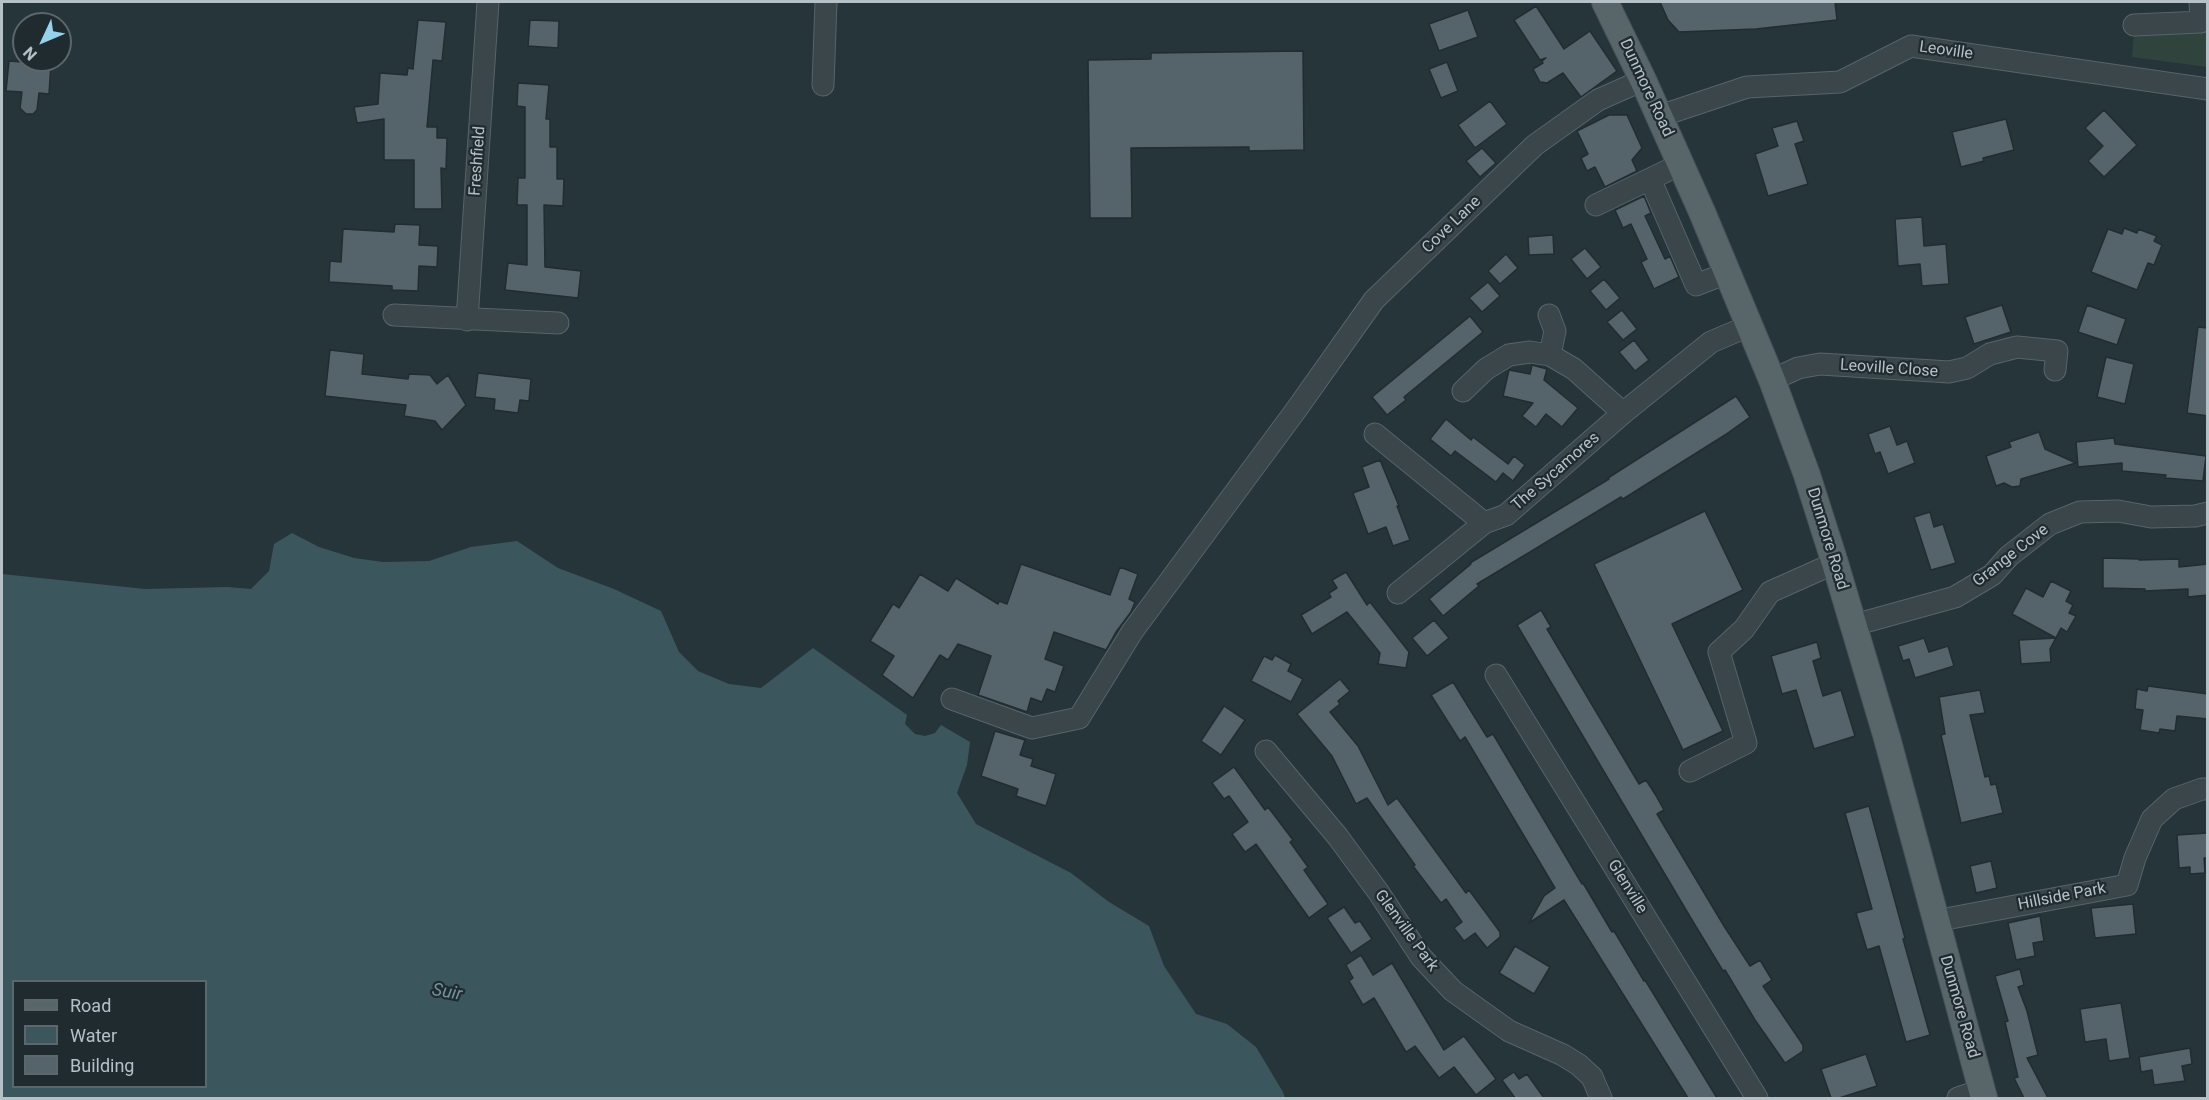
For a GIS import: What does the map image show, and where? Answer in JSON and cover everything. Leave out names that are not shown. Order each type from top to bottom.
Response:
[{"type":"main road","name":"Dunmore Road","points":[[1605,2],[1644,80],[1681,164],[1772,380],[1803,465],[1854,625],[1896,770],[1983,1094]]},
{"type":"street","name":"Freshfield","points":[[467,320],[488,2]]},
{"type":"street","points":[[823,86],[826,2]]},
{"type":"street","points":[[2134,25],[2203,15]]},
{"type":"street","name":"Leoville","points":[[1660,116],[1747,87],[1840,82],[1911,46],[2208,89]]},
{"type":"street","name":"Cove Lane","points":[[952,699],[1032,728],[1078,718],[1132,632],[1374,300],[1535,146],[1598,100],[1644,80]]},
{"type":"street","points":[[1596,205],[1681,164]]},
{"type":"street","points":[[1650,179],[1696,285],[1727,273]]},
{"type":"street","points":[[394,315],[558,323]]},
{"type":"street","points":[[1549,315],[1555,331],[1550,355]]},
{"type":"street","name":"The Sycamores","points":[[1398,593],[1484,523],[1506,515],[1623,413],[1711,342],[1749,326]]},
{"type":"street","name":"Leoville Close","points":[[1772,380],[1798,368],[1820,364],[1949,372],[1967,368],[1990,354],[2017,347],[2057,351],[2055,370]]},
{"type":"street","points":[[1463,391],[1486,369],[1509,355],[1530,352],[1550,355],[1574,369],[1623,413]]},
{"type":"street","points":[[1375,434],[1484,523]]},
{"type":"street","name":"Grange Cove","points":[[1854,625],[1955,597],[1992,575],[2009,556],[2050,524],[2080,512],[2118,511],[2151,517],[2195,516],[2208,513]]},
{"type":"street","points":[[1690,771],[1746,743],[1719,652],[1744,629],[1770,592],[1835,563]]},
{"type":"street","name":"Glenville","points":[[1496,675],[1757,1098]]},
{"type":"street","name":"Glenville Park","points":[[1266,751],[1338,837],[1379,893],[1421,957],[1453,991],[1509,1031],[1563,1055],[1578,1065],[1592,1077],[1601,1098]]},
{"type":"street","name":"Hillside Park","points":[[1935,921],[2127,885],[2135,858],[2152,819],[2174,799],[2208,789]]},
{"type":"street","points":[[1958,1098],[1983,1094]]},
{"type":"green space","points":[[2207,30],[2207,67],[2132,57],[2134,33]]},
{"type":"water","name":"Suir","points":[[292,533],[319,547],[354,558],[383,562],[429,561],[471,547],[517,541],[558,568],[614,589],[661,611],[679,652],[698,671],[729,684],[761,688],[813,648],[907,715],[905,724],[915,734],[925,736],[935,733],[941,725],[970,742],[967,765],[957,793],[976,824],[1071,873],[1109,902],[1149,926],[1164,966],[1196,1014],[1227,1024],[1256,1047],[1285,1098],[2,1098],[2,574],[145,589],[227,587],[251,589],[269,571],[274,544]]},
{"type":"building","points":[[1660,2],[1835,2],[1837,20],[1756,29],[1679,32],[1668,20]]},
{"type":"building","points":[[1536,6],[1564,49],[1590,31],[1617,71],[1581,97],[1563,73],[1547,83],[1540,82],[1533,69],[1543,63],[1542,61],[1546,58],[1540,60],[1514,20]]},
{"type":"building","points":[[1468,10],[1478,37],[1439,51],[1429,24]]},
{"type":"building","points":[[418,20],[446,22],[442,61],[433,60],[427,127],[437,127],[437,138],[447,138],[446,169],[441,168],[442,209],[414,209],[414,160],[384,160],[384,119],[357,123],[354,107],[378,104],[380,73],[407,75],[408,68],[413,69]]},
{"type":"building","points":[[530,20],[559,21],[558,48],[528,46]]},
{"type":"building","points":[[1303,51],[1304,150],[1249,151],[1249,147],[1131,148],[1132,218],[1090,218],[1088,60],[1151,59],[1151,53]]},
{"type":"building","points":[[9,61],[12,61],[12,72],[50,72],[49,94],[39,93],[37,110],[33,114],[26,114],[20,108],[22,92],[6,91]]},
{"type":"building","points":[[1447,62],[1458,91],[1441,98],[1429,69]]},
{"type":"building","points":[[518,83],[549,85],[546,119],[550,119],[550,147],[557,147],[557,179],[564,179],[563,206],[544,205],[545,267],[581,271],[578,298],[505,290],[508,263],[527,265],[527,205],[517,205],[518,178],[525,178],[525,107],[517,106]]},
{"type":"building","points":[[1490,101],[1507,124],[1475,148],[1458,125]]},
{"type":"building","points":[[2104,110],[2137,145],[2104,177],[2088,161],[2103,146],[2085,128]]},
{"type":"building","points":[[1609,115],[1627,115],[1642,148],[1632,160],[1637,171],[1605,187],[1595,167],[1587,171],[1581,158],[1588,154],[1577,131]]},
{"type":"building","points":[[2006,119],[2014,150],[1983,158],[1984,161],[1961,167],[1952,132]]},
{"type":"building","points":[[1797,121],[1804,141],[1795,144],[1808,184],[1768,196],[1755,154],[1778,146],[1772,128]]},
{"type":"building","points":[[1482,148],[1496,163],[1480,177],[1466,161]]},
{"type":"building","points":[[1644,196],[1651,213],[1645,216],[1665,259],[1670,256],[1679,277],[1654,289],[1641,262],[1647,259],[1631,224],[1623,228],[1615,210]]},
{"type":"building","points":[[1922,217],[1924,246],[1946,244],[1949,284],[1922,286],[1920,264],[1898,266],[1895,219]]},
{"type":"building","points":[[395,224],[420,225],[419,245],[438,246],[437,267],[419,266],[418,291],[392,290],[392,286],[329,282],[330,261],[341,262],[343,229],[394,232]]},
{"type":"building","points":[[2124,228],[2137,233],[2138,229],[2157,236],[2154,241],[2162,245],[2154,265],[2148,263],[2137,290],[2091,272],[2108,229],[2122,234]]},
{"type":"building","points":[[1553,235],[1554,254],[1529,255],[1528,237]]},
{"type":"building","points":[[1585,248],[1601,267],[1587,279],[1571,259]]},
{"type":"building","points":[[1506,254],[1518,268],[1500,284],[1488,271]]},
{"type":"building","points":[[1604,279],[1620,298],[1606,310],[1590,291]]},
{"type":"building","points":[[1488,282],[1500,296],[1482,312],[1469,298]]},
{"type":"building","points":[[2002,305],[2011,332],[1974,344],[1965,317]]},
{"type":"building","points":[[2087,305],[2126,319],[2117,345],[2078,332]]},
{"type":"building","points":[[1622,310],[1637,329],[1623,340],[1607,322]]},
{"type":"building","points":[[1470,316],[1483,332],[1404,397],[1406,400],[1387,415],[1372,397]]},
{"type":"building","points":[[2198,327],[2208,328],[2208,416],[2187,413]]},
{"type":"building","points":[[1634,340],[1649,360],[1635,371],[1619,352]]},
{"type":"building","points":[[330,350],[364,354],[362,374],[408,379],[409,374],[430,375],[437,384],[448,375],[466,405],[442,430],[435,421],[404,416],[406,405],[325,396]]},
{"type":"building","points":[[2106,357],[2134,364],[2125,404],[2097,397]]},
{"type":"building","points":[[1532,365],[1547,369],[1544,380],[1578,408],[1562,427],[1546,414],[1536,427],[1522,416],[1533,403],[1503,396],[1509,370],[1530,374]]},
{"type":"building","points":[[478,373],[531,379],[529,401],[520,400],[518,413],[494,410],[495,399],[475,397]]},
{"type":"building","points":[[1736,396],[1750,417],[1725,435],[1623,499],[1621,497],[1477,584],[1479,586],[1443,616],[1429,599],[1470,563],[1609,479]]},
{"type":"building","points":[[1446,419],[1471,440],[1473,437],[1508,464],[1514,456],[1525,465],[1513,481],[1503,473],[1496,482],[1455,451],[1451,456],[1430,439]]},
{"type":"building","points":[[1890,426],[1897,445],[1907,441],[1915,463],[1888,474],[1880,452],[1875,454],[1868,434]]},
{"type":"building","points":[[2039,432],[2045,449],[2076,463],[2021,479],[2020,486],[2012,487],[2004,483],[1996,486],[1986,456],[2011,447],[2009,442]]},
{"type":"building","points":[[2114,438],[2115,444],[2206,456],[2203,481],[2122,471],[2122,463],[2078,467],[2076,442]]},
{"type":"building","points":[[1380,460],[1410,540],[1393,546],[1386,527],[1368,534],[1353,493],[1369,487],[1362,467]]},
{"type":"building","points":[[1705,511],[1743,590],[1672,624],[1723,731],[1683,750],[1594,564]]},
{"type":"building","points":[[1930,512],[1934,527],[1943,524],[1956,563],[1931,570],[1914,517]]},
{"type":"building","points":[[2103,558],[2179,559],[2179,567],[2208,564],[2208,595],[2188,597],[2188,589],[2145,591],[2145,589],[2103,588]]},
{"type":"building","points":[[1021,564],[1110,595],[1120,567],[1138,574],[1129,599],[1135,602],[1131,612],[1106,650],[1054,632],[1045,659],[1064,666],[1055,692],[1047,689],[1042,702],[1031,698],[1027,712],[978,695],[991,656],[958,644],[948,660],[940,655],[913,698],[882,675],[894,656],[870,641],[893,604],[899,608],[920,574],[948,591],[956,578],[998,604],[999,601],[1007,604]]},
{"type":"building","points":[[1346,572],[1367,605],[1370,602],[1409,652],[1406,668],[1378,664],[1380,653],[1347,612],[1312,634],[1301,615],[1331,597],[1329,593],[1337,588],[1332,580]]},
{"type":"building","points":[[2051,581],[2071,591],[2066,601],[2073,605],[2069,613],[2076,616],[2067,632],[2061,628],[2056,638],[2012,614],[2026,588],[2043,597]]},
{"type":"building","points":[[1541,610],[1551,627],[1547,629],[1639,784],[1646,780],[1655,794],[1664,810],[1657,814],[1724,926],[1750,966],[1760,960],[1772,980],[1763,986],[1803,1045],[1803,1051],[1785,1063],[1755,1020],[1725,970],[1723,971],[1517,625]]},
{"type":"building","points":[[1434,620],[1449,638],[1427,656],[1412,638]]},
{"type":"building","points":[[1924,638],[1929,652],[1948,646],[1954,666],[1915,678],[1909,659],[1903,661],[1898,646]]},
{"type":"building","points":[[2056,638],[2050,649],[2051,662],[2021,664],[2019,640]]},
{"type":"building","points":[[1817,642],[1821,658],[1813,661],[1823,696],[1841,690],[1855,736],[1814,749],[1796,690],[1782,694],[1771,656]]},
{"type":"building","points":[[1275,655],[1291,664],[1288,671],[1303,679],[1291,702],[1251,681],[1264,656],[1272,660]]},
{"type":"building","points":[[1340,679],[1350,691],[1330,712],[1358,746],[1388,805],[1397,798],[1466,893],[1469,890],[1500,932],[1500,937],[1487,948],[1475,933],[1464,941],[1454,928],[1462,922],[1446,899],[1441,903],[1367,798],[1356,804],[1332,756],[1297,714]]},
{"type":"building","points":[[1453,682],[1487,737],[1493,734],[1582,884],[1645,980],[1717,1098],[1688,1098],[1564,900],[1529,923],[1544,896],[1555,888],[1465,737],[1460,741],[1431,695]]},
{"type":"building","points":[[2148,686],[2208,694],[2208,719],[2177,716],[2175,731],[2160,729],[2159,733],[2140,730],[2143,710],[2135,709],[2137,689],[2147,691]]},
{"type":"building","points":[[1980,690],[1985,713],[1970,715],[1985,777],[1989,776],[1991,785],[1996,784],[2003,813],[1961,823],[1941,735],[1945,734],[1939,697]]},
{"type":"building","points":[[1224,706],[1245,720],[1221,755],[1201,741]]},
{"type":"building","points":[[995,731],[1025,740],[1020,755],[1033,759],[1031,766],[1056,774],[1046,806],[1016,796],[1018,789],[981,776]]},
{"type":"building","points":[[1234,767],[1265,810],[1268,807],[1293,840],[1290,842],[1308,867],[1304,870],[1328,904],[1309,918],[1256,844],[1245,852],[1232,834],[1248,822],[1229,796],[1224,799],[1212,783]]},
{"type":"building","points":[[1869,806],[1930,1035],[1906,1042],[1879,946],[1867,950],[1856,913],[1872,909],[1845,813]]},
{"type":"building","points":[[2208,833],[2208,858],[2204,858],[2205,873],[2190,874],[2190,867],[2179,868],[2177,835]]},
{"type":"building","points":[[1991,861],[1997,888],[1976,893],[1970,866]]},
{"type":"building","points":[[2133,904],[2136,934],[2095,938],[2091,908]]},
{"type":"building","points":[[1344,907],[1355,923],[1360,921],[1372,939],[1351,953],[1327,918]]},
{"type":"building","points":[[2040,916],[2044,941],[2033,943],[2035,956],[2016,960],[2008,923]]},
{"type":"building","points":[[1515,946],[1550,967],[1534,994],[1499,973]]},
{"type":"building","points":[[1361,955],[1373,975],[1392,963],[1444,1050],[1464,1036],[1496,1079],[1476,1095],[1454,1067],[1439,1078],[1415,1046],[1406,1052],[1374,998],[1363,1005],[1349,981],[1353,978],[1346,965]]},
{"type":"building","points":[[2020,969],[2024,985],[2018,987],[2027,1011],[2038,1055],[2027,1058],[2048,1098],[2024,1098],[2014,1078],[2018,1077],[2005,1022],[2008,1021],[1995,976]]},
{"type":"building","points":[[2121,1003],[2130,1058],[2109,1061],[2106,1039],[2085,1042],[2080,1009]]},
{"type":"building","points":[[2190,1048],[2192,1064],[2182,1066],[2185,1081],[2154,1085],[2152,1070],[2141,1072],[2139,1057]]},
{"type":"building","points":[[1866,1054],[1877,1086],[1839,1098],[1831,1098],[1821,1069]]},
{"type":"building","points":[[1514,1072],[1519,1079],[1527,1074],[1544,1098],[1515,1098],[1502,1080]]}]
